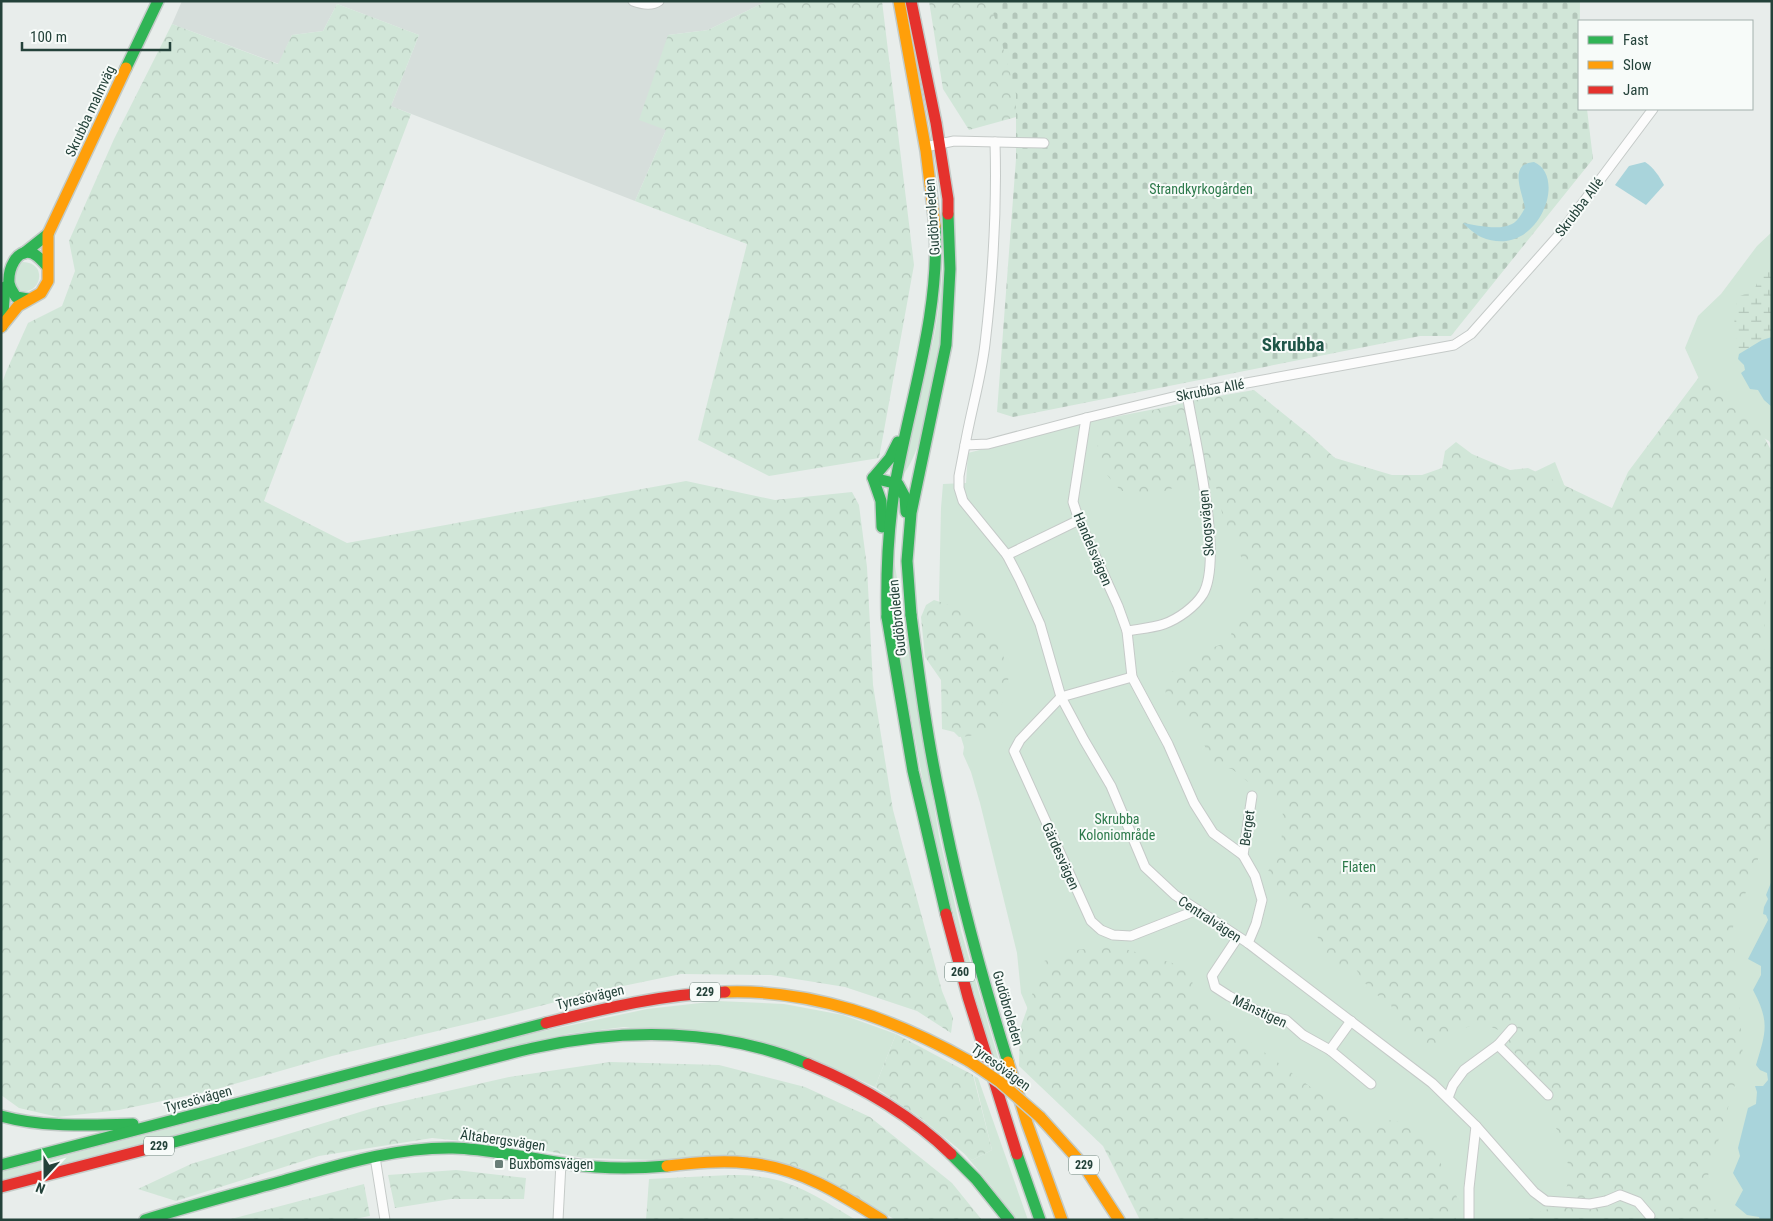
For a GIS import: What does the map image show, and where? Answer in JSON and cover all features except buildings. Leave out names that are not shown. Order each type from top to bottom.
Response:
[{"type":"main road","name":"Skrubba malmväg","points":[[47,266],[48,234],[158,1]]},
{"type":"main road","name":"Gudöbroleden","points":[[899,1],[925,146],[935,232],[935,265],[929,319],[895,482],[888,526],[884,573],[887,617],[913,775],[946,916],[980,1042],[1009,1133],[1040,1220]]},
{"type":"main road","name":"Gudöbroleden","points":[[911,1],[948,199],[950,269],[946,345],[937,394],[915,486],[907,547],[911,615],[934,768],[964,907],[1008,1062],[1062,1220]]},
{"type":"main road","name":"Skrubba malmväg","points":[[19,254],[48,234]]},
{"type":"main road","points":[[2,326],[5,265],[19,254]]},
{"type":"main road","points":[[1,255],[38,256],[47,266],[48,281],[41,293],[18,306],[2,326]]},
{"type":"main road","points":[[3,282],[15,297],[28,299]]},
{"type":"main road","points":[[873,478],[890,458],[908,419]]},
{"type":"main road","points":[[873,478],[895,482],[905,497],[907,547]]},
{"type":"main road","points":[[873,478],[881,501],[884,573]]},
{"type":"main road","name":"Tyresövägen","points":[[1,1165],[604,1008],[700,992],[762,992],[804,997],[852,1008],[916,1031],[969,1061],[1000,1082],[1040,1117],[1084,1166],[1119,1220]]},
{"type":"main road","name":"229","points":[[1,1187],[533,1048],[567,1042],[642,1034],[683,1036],[745,1045],[788,1057],[862,1088],[891,1106],[937,1141],[986,1190],[1009,1220]]},
{"type":"main road","points":[[1,1116],[18,1122],[61,1126],[162,1124]]},
{"type":"main road","name":"Ältabergsvägen","points":[[145,1220],[172,1216],[375,1157],[410,1150],[452,1148],[505,1153],[561,1163],[610,1168],[728,1162],[749,1163],[771,1167],[826,1186],[882,1220]]},
{"type":"street","points":[[632,1],[640,4],[657,3]]},
{"type":"street","name":"Skrubba Allé","points":[[965,445],[988,444],[1186,394],[1454,345],[1471,334],[1558,236],[1651,110]]},
{"type":"street","points":[[925,146],[954,141],[1044,143]]},
{"type":"street","points":[[965,445],[985,346],[993,262],[996,199],[994,142]]},
{"type":"street","name":"Skogsvägen","points":[[1127,631],[1164,624],[1187,611],[1203,593],[1209,575],[1211,550],[1208,512],[1186,394]]},
{"type":"street","name":"Handelsvägen","points":[[1086,418],[1073,502],[1127,631],[1132,677],[1168,744],[1194,803],[1213,833],[1243,855]]},
{"type":"street","name":"Centralvägen","points":[[965,445],[959,476],[959,488],[963,501],[1007,554],[1040,624],[1061,697],[1111,786],[1145,867],[1175,895],[1248,943],[1432,1083],[1476,1126],[1534,1192],[1546,1200],[1590,1204],[1606,1201],[1620,1195],[1638,1202],[1650,1216]]},
{"type":"street","points":[[1007,554],[1079,520]]},
{"type":"street","points":[[1061,697],[1132,677]]},
{"type":"street","name":"Gärdesvägen","points":[[1061,697],[1020,740],[1014,751],[1091,922],[1101,930],[1114,935],[1131,936],[1197,910]]},
{"type":"street","name":"Berget","points":[[1248,943],[1256,924],[1262,900],[1255,876],[1243,855],[1252,796]]},
{"type":"street","name":"Månstigen","points":[[1238,937],[1212,976],[1215,987],[1265,1015],[1286,1020],[1303,1035],[1330,1050],[1371,1084]]},
{"type":"street","points":[[1330,1050],[1351,1021]]},
{"type":"street","points":[[1448,1098],[1453,1085],[1464,1070],[1498,1045],[1512,1029]]},
{"type":"street","points":[[1498,1045],[1548,1095]]},
{"type":"street","points":[[1469,1220],[1469,1188],[1476,1126]]},
{"type":"street","points":[[375,1157],[385,1220]]},
{"type":"street","points":[[558,1220],[561,1163]]},
{"type":"shaded area","points":[[182,1],[767,1],[708,30],[668,35],[666,130],[635,201],[391,106],[419,35],[337,4],[323,31],[292,35],[279,64],[172,24]]},
{"type":"green space","points":[[767,1],[882,1],[914,265],[879,458],[769,476],[698,440],[747,244],[635,201],[666,130],[639,120],[668,35],[708,30]]},
{"type":"green space","points":[[929,1],[1178,1],[1124,87],[969,130],[943,89]]},
{"type":"green space","name":"Strandkyrkogården","points":[[990,1],[1580,1],[1580,20],[1578,20],[1578,110],[1587,110],[1593,159],[1451,336],[1420,336],[1013,417],[997,412],[1016,159],[1016,94]]},
{"type":"green space","points":[[337,4],[419,35],[391,106],[411,114],[264,501],[347,543],[686,481],[775,500],[852,492],[859,505],[867,567],[873,685],[893,810],[942,991],[953,1018],[951,1033],[917,1011],[845,987],[771,975],[681,974],[594,992],[332,1056],[210,1091],[119,1110],[58,1117],[19,1108],[1,1095],[1,386],[28,323],[62,306],[75,271],[69,241],[114,139],[172,24],[278,64],[292,35],[323,31]]},
{"type":"green space","points":[[1772,232],[1772,447],[1769,441],[1744,427],[1699,379],[1685,348],[1698,316],[1721,294],[1757,246]]},
{"type":"green space","points":[[23,262],[32,264],[37,268],[39,274],[35,286],[30,290],[23,291],[15,288],[12,269]]},
{"type":"green space","points":[[1772,266],[1772,337],[1762,340],[1739,354],[1733,311],[1740,296],[1754,291],[1762,270]]},
{"type":"green space","points":[[943,267],[946,269],[945,288],[934,380],[919,441],[911,462],[902,477],[906,445],[935,330]]},
{"type":"green space","points":[[1699,377],[1754,418],[1772,452],[1772,540],[1766,577],[1764,649],[1772,662],[1772,821],[1733,927],[1743,1057],[1707,1179],[1717,1216],[1711,1220],[1522,1220],[1525,1217],[1551,1208],[1565,1195],[1568,1181],[1568,1164],[1558,1131],[1547,1115],[1543,1081],[1512,1050],[1503,1032],[1482,1023],[1464,1028],[1445,1046],[1431,1047],[1407,1026],[1394,1018],[1391,1004],[1371,989],[1356,969],[1335,964],[1323,955],[1314,925],[1300,913],[1267,874],[1273,860],[1281,849],[1283,809],[1270,796],[1258,790],[1232,769],[1212,765],[1197,729],[1179,712],[1166,694],[1164,681],[1173,671],[1191,664],[1214,647],[1231,641],[1235,620],[1240,613],[1251,605],[1251,586],[1238,548],[1228,531],[1219,503],[1219,492],[1214,485],[1192,481],[1143,499],[1120,490],[1094,460],[1104,422],[1196,400],[1254,390],[1335,458],[1392,475],[1422,475],[1442,468],[1445,451],[1456,442],[1472,454],[1510,470],[1528,468],[1612,508],[1628,472]]},
{"type":"green space","name":"Flaten","points":[[1191,402],[1328,475],[1487,495],[1555,462],[1598,569],[1772,521],[1772,1220],[1170,1220],[1051,1064],[1021,993],[1017,953],[980,803],[971,772],[963,754],[964,747],[957,724],[939,599],[943,484],[966,483],[968,453],[1088,422]]},
{"type":"green space","points":[[898,506],[894,560],[939,836],[961,931],[1001,1068],[993,1063],[933,837],[894,624],[891,559]]},
{"type":"green space","points":[[934,600],[953,606],[999,645],[1010,673],[996,725],[970,736],[959,737],[954,732],[942,729],[941,680],[925,657],[921,617],[926,605]]},
{"type":"green space","points":[[1115,946],[1189,968],[1195,994],[1224,1022],[1365,1128],[1387,1120],[1413,1124],[1432,1145],[1457,1197],[1456,1220],[1140,1220],[1103,1146],[1019,1066],[1020,1029],[1044,961],[1076,950]]},
{"type":"green space","points":[[718,1001],[784,1004],[843,1015],[896,1034],[875,1087],[807,1056],[624,1027],[567,1034],[1,1180],[1,1172],[539,1032],[647,1009]]},
{"type":"green space","points":[[896,1034],[973,1075],[992,1150],[972,1160],[922,1119],[875,1087]]},
{"type":"green space","points":[[610,1062],[719,1065],[805,1087],[870,1117],[952,1183],[982,1220],[896,1220],[801,1168],[758,1158],[738,1156],[655,1160],[583,1158],[532,1148],[432,1138],[319,1156],[176,1201],[138,1189],[191,1164],[373,1108],[509,1077]]},
{"type":"green space","points":[[974,1076],[978,1078],[1028,1220],[1017,1220],[963,1152],[972,1160],[992,1150]]},
{"type":"green space","points":[[456,1170],[526,1178],[524,1199],[451,1199],[395,1208],[388,1175]]},
{"type":"green space","points":[[730,1175],[757,1176],[787,1183],[811,1194],[856,1220],[646,1220],[649,1179]]},
{"type":"green space","points":[[364,1184],[370,1216],[349,1220],[227,1220]]},
{"type":"water","points":[[1534,162],[1544,171],[1548,183],[1547,199],[1542,214],[1532,228],[1518,238],[1501,241],[1481,237],[1463,223],[1501,227],[1514,223],[1525,208],[1519,173],[1526,164]]},
{"type":"water","points":[[1645,162],[1656,172],[1664,185],[1646,205],[1615,185],[1629,166]]},
{"type":"water","points":[[1772,337],[1772,407],[1764,400],[1758,390],[1750,389],[1741,373],[1745,370],[1744,365],[1738,359],[1739,354],[1762,340]]},
{"type":"water","points":[[1772,880],[1772,1220],[1760,1220],[1759,1217],[1747,1215],[1735,1205],[1743,1190],[1733,1173],[1740,1156],[1738,1148],[1748,1108],[1756,1104],[1757,1092],[1755,1086],[1763,1086],[1768,1080],[1767,1073],[1760,1070],[1756,1065],[1765,1027],[1762,1011],[1753,990],[1761,975],[1761,966],[1748,959],[1768,920],[1766,915],[1763,914],[1768,899],[1766,895]]},
{"type":"traffic: fast","points":[[126,68],[158,1]]},
{"type":"traffic: fast","points":[[911,615],[907,561],[911,513],[946,345],[950,269],[948,214]]},
{"type":"traffic: fast","points":[[887,617],[888,551],[893,501],[933,292],[935,226]]},
{"type":"traffic: fast","points":[[24,253],[48,234]]},
{"type":"traffic: fast","points":[[28,299],[16,297],[10,287],[9,278],[14,261],[26,252],[39,257],[47,266]]},
{"type":"traffic: fast","points":[[2,326],[5,287]]},
{"type":"traffic: fast","points":[[882,527],[881,501],[873,478],[890,458],[898,442]]},
{"type":"traffic: fast","points":[[873,478],[898,484],[905,497],[906,512]]},
{"type":"traffic: fast","points":[[911,615],[927,730],[954,865],[988,997],[1008,1062]]},
{"type":"traffic: fast","points":[[887,617],[913,771],[946,914]]},
{"type":"traffic: fast","points":[[1,1165],[546,1023]]},
{"type":"traffic: fast","points":[[163,1145],[516,1052],[567,1041],[637,1035],[707,1038],[775,1052],[808,1064]]},
{"type":"traffic: fast","points":[[1,1116],[50,1124],[133,1124]]},
{"type":"traffic: fast","points":[[145,1220],[344,1164],[409,1151],[453,1148],[497,1152],[594,1167],[667,1166]]},
{"type":"traffic: fast","points":[[951,1154],[976,1179],[1009,1220]]},
{"type":"traffic: fast","points":[[1017,1154],[1040,1220]]},
{"type":"traffic: slow","points":[[899,1],[926,151],[935,226]]},
{"type":"traffic: slow","points":[[1,327],[18,306],[41,293],[48,281],[48,234],[126,68]]},
{"type":"traffic: slow","points":[[725,992],[758,992],[821,1001],[882,1020],[912,1032],[969,1061]]},
{"type":"traffic: slow","points":[[969,1061],[1000,1082],[1040,1117]]},
{"type":"traffic: slow","points":[[1008,1062],[1027,1123],[1062,1220]]},
{"type":"traffic: slow","points":[[1040,1117],[1084,1166],[1119,1220]]},
{"type":"traffic: slow","points":[[667,1166],[728,1162],[748,1163],[784,1170],[818,1183],[882,1220]]},
{"type":"traffic: jam","points":[[911,1],[936,123],[948,199],[948,214]]},
{"type":"traffic: jam","points":[[946,914],[968,997],[1017,1154]]},
{"type":"traffic: jam","points":[[546,1023],[657,999],[725,992]]},
{"type":"traffic: jam","points":[[808,1064],[884,1102],[919,1126],[951,1154]]},
{"type":"traffic: jam","points":[[1,1187],[163,1145]]},
{"type":"place","name":"Buxbomsvägen","points":[[499,1164]]},
{"type":"district","name":"Skrubba","points":[[1293,344]]},
{"type":"park label","name":"Skrubba Koloniområde","points":[[1117,828]]}]
